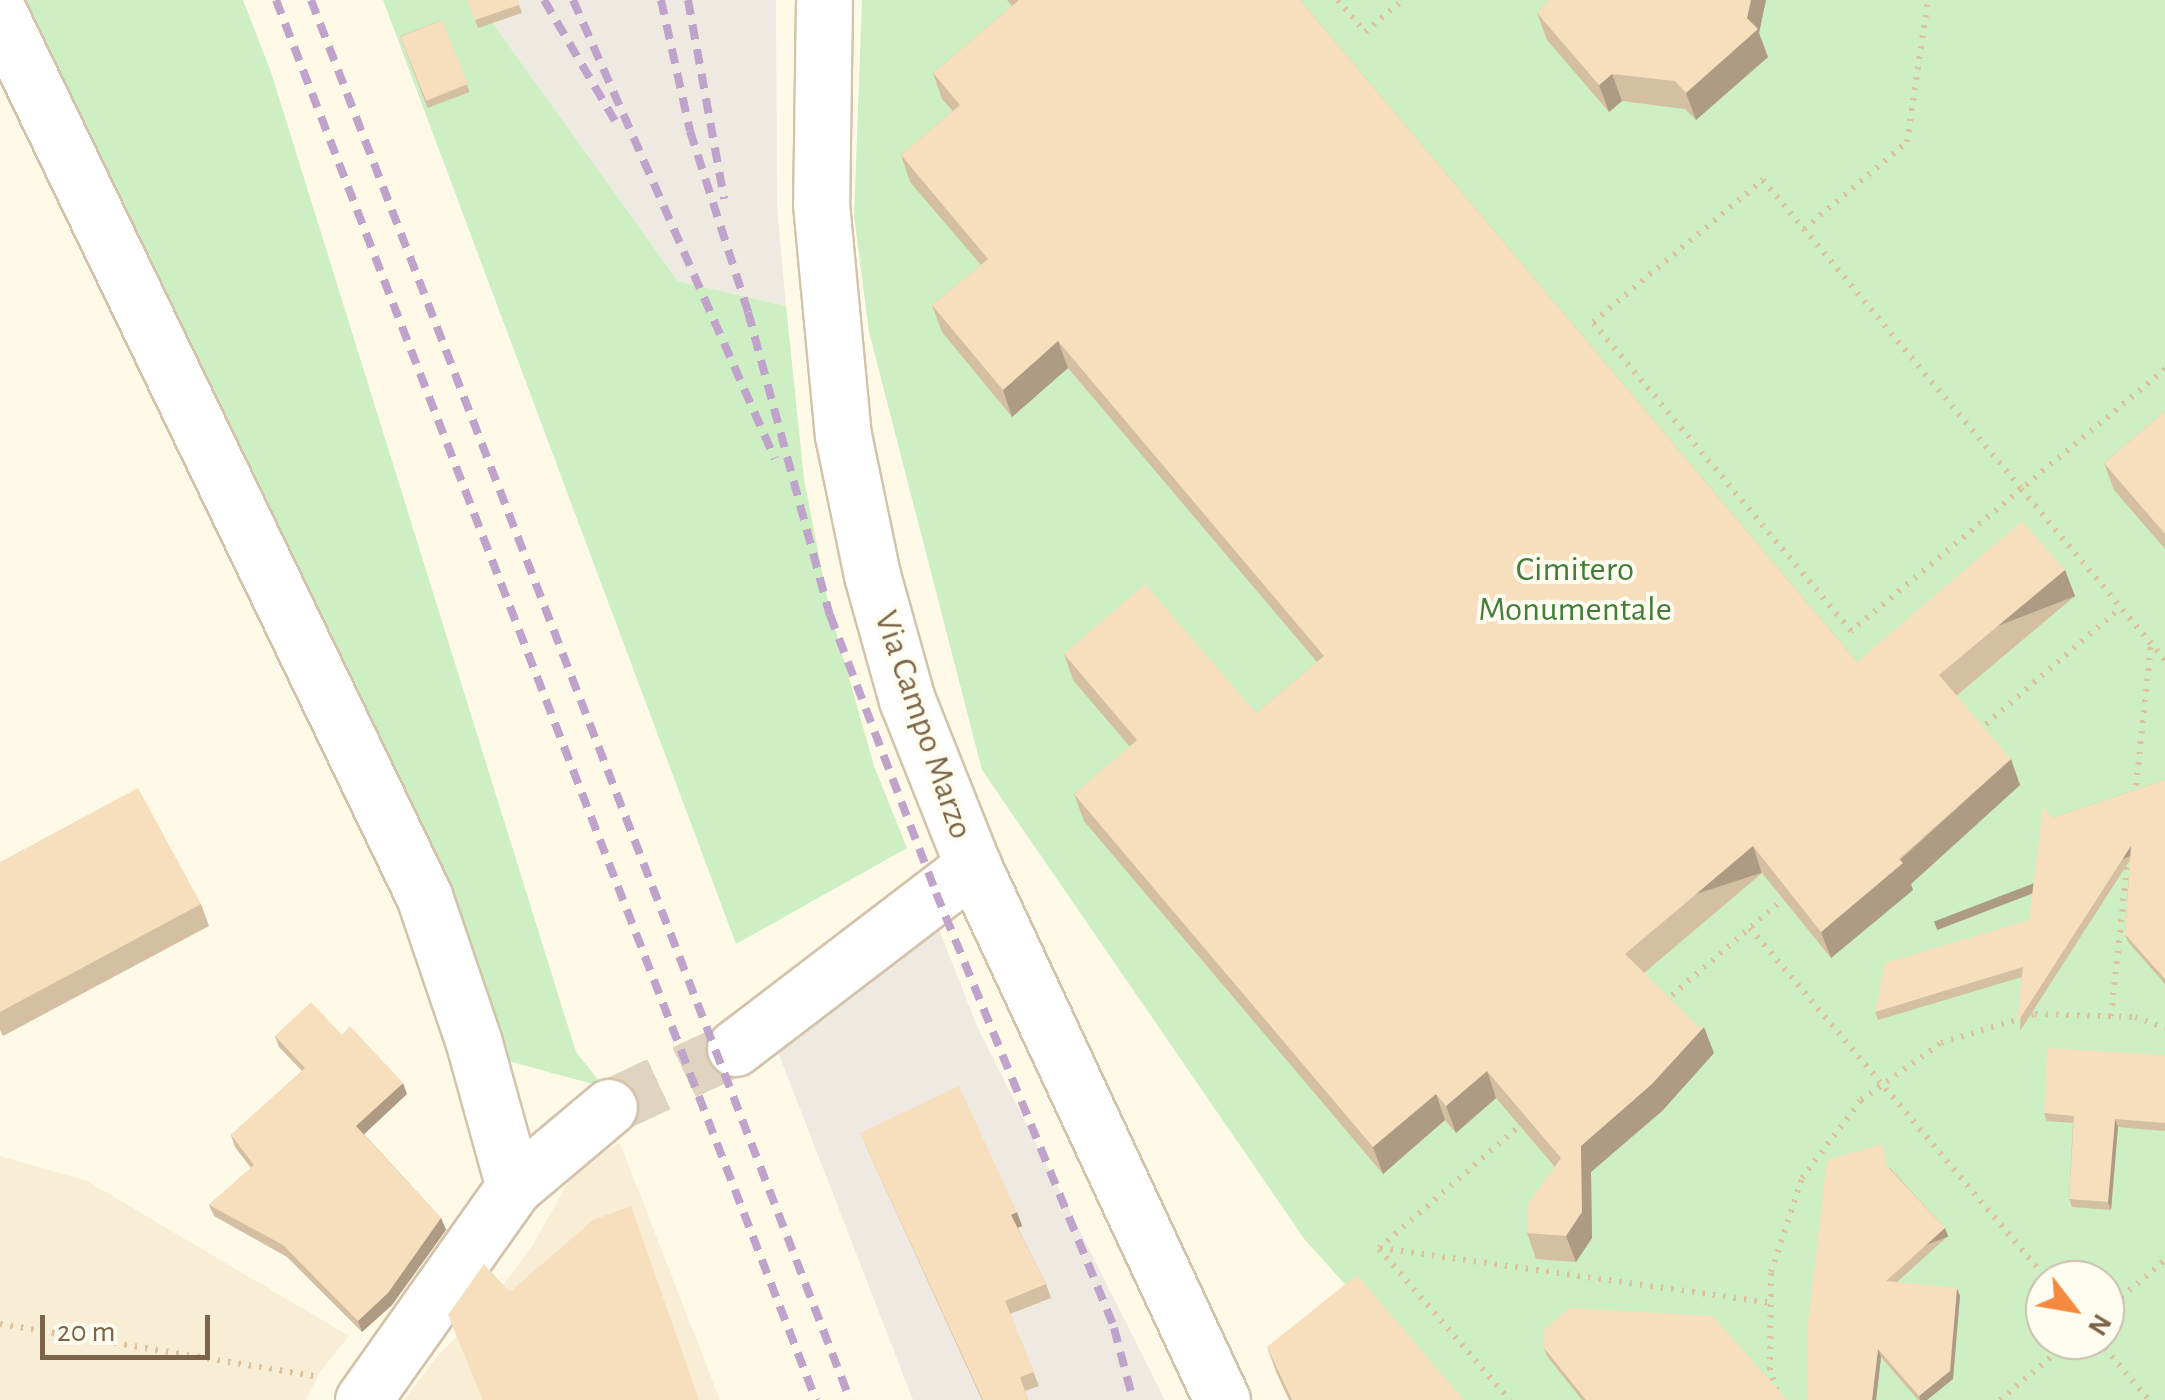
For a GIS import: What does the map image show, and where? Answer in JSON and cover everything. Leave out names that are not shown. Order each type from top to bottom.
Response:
[{"type":"street","name":"Via Campo Marzo","points":[[824,0],[821,204],[843,436],[872,575],[907,700],[973,866],[1222,1400]]},
{"type":"street","points":[[0,15],[424,896],[474,1043],[514,1188]]},
{"type":"street","points":[[735,1048],[973,866]]},
{"type":"street","points":[[366,1393],[514,1188],[608,1107]]},
{"type":"path","points":[[1338,0],[1366,32],[1404,0]]},
{"type":"path","points":[[1804,228],[1907,142],[1928,0]]},
{"type":"path","points":[[2165,369],[2021,489],[1851,631],[1593,322],[1763,180],[1804,228],[2021,489],[2120,608],[2165,660]]},
{"type":"path","points":[[1972,736],[2120,608]]},
{"type":"path","points":[[2134,800],[2151,643]]},
{"type":"path","points":[[2111,1016],[2130,839]]},
{"type":"path","points":[[1661,1004],[1794,889]]},
{"type":"path","points":[[1750,928],[2030,1260]]},
{"type":"path","points":[[1780,1400],[1770,1370],[1771,1272],[1802,1178],[1861,1100],[1942,1043],[2035,1014],[2134,1017],[2165,1028]]},
{"type":"path","points":[[1379,1248],[1527,1120]]},
{"type":"path","points":[[1379,1248],[1770,1303]]},
{"type":"path","points":[[1379,1248],[1510,1400]]},
{"type":"path","points":[[2125,1294],[2165,1260]]},
{"type":"path","points":[[0,1324],[366,1393]]},
{"type":"path","points":[[2000,1400],[2047,1360]]},
{"type":"path","points":[[2115,1360],[2148,1400]]},
{"type":"shaded area","points":[[476,0],[776,0],[777,204],[786,306],[678,281]]},
{"type":"shaded area","points":[[938,927],[977,1026],[1165,1400],[913,1400],[767,1024]]},
{"type":"shaded area","points":[[620,1143],[720,1400],[404,1400],[439,1354],[489,1304],[532,1246],[578,1165]]},
{"type":"shaded area","points":[[0,1156],[87,1181],[349,1336],[319,1373],[306,1400],[0,1400]]},
{"type":"green space","points":[[15,0],[243,0],[271,72],[576,1052],[604,1087],[501,1059]]},
{"type":"green space","points":[[383,0],[476,0],[678,281],[786,306],[804,479],[829,607],[874,766],[907,848],[736,944]]},
{"type":"green space","name":"Cimitero Monumentale","points":[[862,0],[2165,0],[2165,1400],[1450,1400],[1305,1240],[982,770],[869,332],[854,216]]},
{"type":"building","points":[[467,0],[517,0],[519,5],[475,20]]},
{"type":"building","points":[[1019,0],[1300,0],[1857,662],[2022,521],[2065,570],[1939,675],[2011,759],[1899,859],[1903,863],[1821,932],[1753,846],[1625,954],[1698,1026],[1704,1027],[1652,1084],[1581,1146],[1582,1212],[1566,1236],[1527,1233],[1528,1204],[1561,1158],[1487,1071],[1446,1106],[1436,1094],[1373,1147],[1074,794],[1137,740],[1064,654],[1145,584],[1256,713],[1324,656],[1058,341],[1003,390],[932,305],[988,259],[901,155],[960,105],[933,73]]},
{"type":"building","points":[[1548,0],[1751,0],[1747,18],[1758,29],[1686,93],[1675,81],[1612,74],[1599,85],[1537,13]]},
{"type":"building","points":[[442,20],[468,84],[426,101],[400,37]]},
{"type":"building","points":[[2165,411],[2165,534],[2104,463]]},
{"type":"building","points":[[2165,780],[2165,979],[2125,934],[2131,846],[2017,1023],[2023,967],[1875,1012],[1885,963],[2029,920],[2043,807],[2052,818]]},
{"type":"building","points":[[138,788],[201,904],[0,1012],[0,862]]},
{"type":"building","points":[[311,1002],[342,1035],[350,1026],[403,1083],[356,1126],[441,1218],[388,1293],[358,1321],[283,1245],[209,1205],[254,1165],[231,1135],[305,1068],[275,1036]]},
{"type":"building","points":[[2047,1048],[2165,1055],[2165,1123],[2115,1119],[2108,1202],[2069,1199],[2074,1116],[2044,1113]]},
{"type":"building","points":[[959,1086],[1017,1212],[1011,1215],[1046,1284],[1005,1301],[1034,1372],[1020,1377],[1028,1400],[983,1400],[860,1133]]},
{"type":"building","points":[[1882,1144],[1887,1166],[1945,1228],[1886,1281],[1957,1288],[1950,1371],[1919,1396],[1878,1349],[1872,1400],[1808,1400],[1807,1331],[1827,1160]]},
{"type":"building","points":[[631,1206],[699,1400],[483,1400],[448,1315],[484,1264],[510,1292],[593,1220]]},
{"type":"building","points":[[1357,1275],[1464,1400],[1292,1400],[1267,1347]]},
{"type":"building","points":[[1570,1308],[1713,1316],[1787,1400],[1586,1400],[1544,1348],[1543,1330]]},
{"type":"tunnel","points":[[609,1107],[735,1048]]},
{"type":"railway","points":[[276,0],[816,1400]]},
{"type":"railway","points":[[311,0],[850,1400]]},
{"type":"railway","points":[[544,0],[615,121]]},
{"type":"railway","points":[[573,0],[775,459]]},
{"type":"railway","points":[[661,0],[690,131],[748,312],[830,615],[936,893],[1114,1328],[1133,1400]]},
{"type":"railway","points":[[688,0],[724,199]]}]
